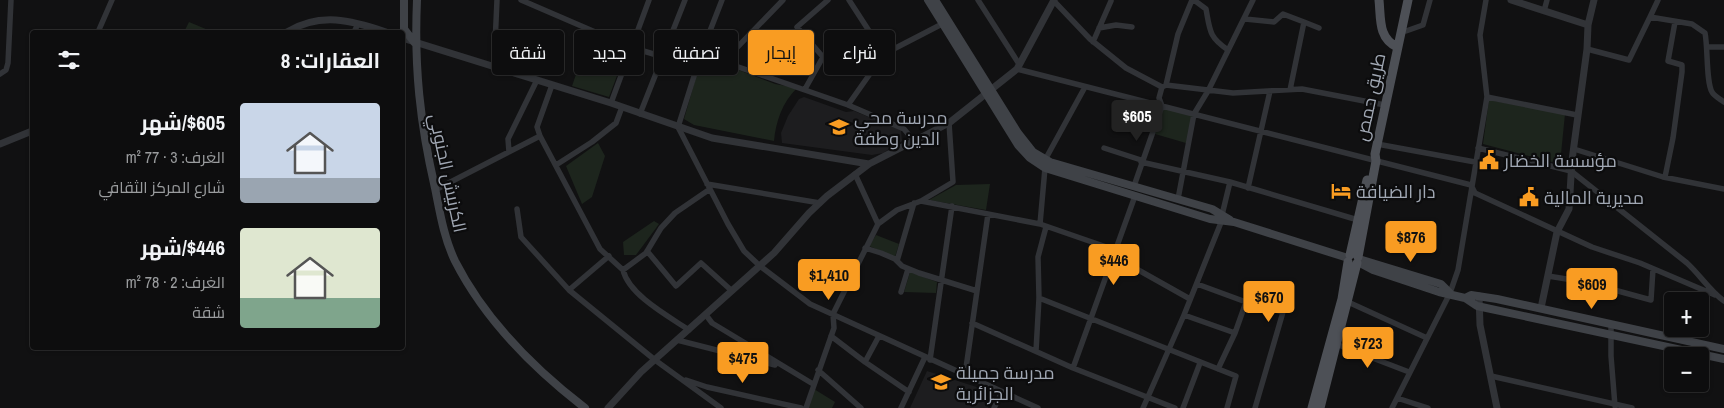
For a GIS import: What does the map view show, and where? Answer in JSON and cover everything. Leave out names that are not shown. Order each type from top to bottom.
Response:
[{"type":"main road","name":"الكرنيش الجنوبي","points":[[404,0],[405,30]]},
{"type":"main road","name":"الكرنيش الجنوبي","points":[[417,0],[415,43],[419,109],[447,242],[476,298],[497,326],[532,362],[585,408]]},
{"type":"main road","points":[[928,0],[946,22]]},
{"type":"main road","points":[[936,0],[946,22],[988,92],[1027,146],[1045,164],[1135,196],[1222,218],[1354,259],[1373,270],[1431,290],[1465,298],[1477,306],[1665,347]]},
{"type":"main road","points":[[1380,0],[1382,31],[1388,41],[1397,47]]},
{"type":"main road","name":"طريق حمص","points":[[1312,408],[1354,259],[1408,0]]},
{"type":"main road","name":"الكرنيش الجنوبي","points":[[405,30],[415,43]]},
{"type":"main road","name":"طريق حمص","points":[[1320,408],[1348,302],[1358,220],[1374,158]]},
{"type":"main road","points":[[1045,164],[1134,186],[1212,209],[1222,218]]},
{"type":"main road","points":[[1465,298],[1471,295],[1541,308],[1611,326],[1724,349]]},
{"type":"main road","points":[[1709,356],[1724,359]]},
{"type":"street","points":[[0,74],[6,70],[8,63],[11,0]]},
{"type":"street","points":[[99,30],[112,0]]},
{"type":"street","points":[[496,30],[497,0]]},
{"type":"street","points":[[521,0],[528,1],[592,30]]},
{"type":"street","points":[[637,30],[649,0]]},
{"type":"street","points":[[673,30],[685,0]]},
{"type":"street","points":[[710,30],[722,0]]},
{"type":"street","points":[[738,47],[783,0]]},
{"type":"street","points":[[805,89],[823,57],[797,27],[828,0]]},
{"type":"street","points":[[849,0],[868,30]]},
{"type":"street","points":[[978,0],[1018,67],[1085,87],[1374,158],[1471,185],[1475,193],[1557,232],[1654,268],[1715,295],[1724,301]]},
{"type":"street","points":[[608,408],[655,360],[760,266],[820,203],[870,164],[949,123],[1018,67],[1053,0],[1093,42],[1126,68],[1164,86],[1233,93],[1302,89],[1385,105]]},
{"type":"street","points":[[1134,186],[1141,161],[1162,106],[1159,98],[1176,41],[1192,0],[1206,9],[1210,33],[1216,42],[1228,50]]},
{"type":"street","points":[[1178,199],[1194,114],[1208,91],[1254,0]]},
{"type":"street","points":[[1401,30],[1406,31],[1423,25],[1430,0]]},
{"type":"street","points":[[1392,408],[1450,293],[1458,270],[1487,97],[1480,35],[1486,0]]},
{"type":"street","points":[[1512,0],[1588,25]]},
{"type":"street","points":[[1544,11],[1547,0]]},
{"type":"street","points":[[1541,308],[1557,232],[1569,209],[1577,115],[1587,49],[1588,25],[1594,0]]},
{"type":"street","points":[[1587,49],[1629,60],[1658,0]]},
{"type":"street","points":[[1093,42],[1111,1]]},
{"type":"street","points":[[1245,19],[1274,22],[1283,14],[1319,28]]},
{"type":"street","points":[[1650,18],[1692,24],[1705,33],[1708,47],[1709,86],[1713,94],[1724,102]]},
{"type":"street","points":[[291,30],[310,20],[334,19],[379,30]]},
{"type":"street","points":[[895,48],[946,22]]},
{"type":"street","points":[[1290,90],[1304,22]]},
{"type":"street","points":[[1665,177],[1673,138],[1682,72],[1682,65],[1668,61],[1675,22]]},
{"type":"street","points":[[355,30],[358,24]]},
{"type":"street","points":[[1099,28],[1116,25],[1132,27]]},
{"type":"street","points":[[405,39],[492,65]]},
{"type":"street","points":[[1708,47],[1724,47]]},
{"type":"street","points":[[738,67],[848,105],[904,129],[914,141]]},
{"type":"street","points":[[522,75],[712,138],[870,164]]},
{"type":"street","points":[[611,103],[620,75]]},
{"type":"street","points":[[640,114],[656,75]]},
{"type":"street","points":[[694,75],[678,127],[744,250],[760,266],[810,304],[1038,408]]},
{"type":"street","points":[[848,105],[869,75]]},
{"type":"street","points":[[509,152],[508,139],[537,80]]},
{"type":"street","points":[[552,85],[537,127],[600,248],[623,270],[624,276],[649,303],[689,330]]},
{"type":"street","points":[[1036,352],[1039,298],[1038,257],[1043,225],[1045,164],[1085,87]]},
{"type":"street","points":[[1248,188],[1270,90]]},
{"type":"street","points":[[1487,97],[1577,115]]},
{"type":"street","points":[[556,165],[592,142],[616,123],[622,107]]},
{"type":"street","points":[[806,408],[812,384],[834,328],[834,314],[878,224],[897,210],[921,201],[952,182],[949,123]]},
{"type":"street","points":[[0,144],[30,132]]},
{"type":"street","points":[[435,190],[540,136]]},
{"type":"street","points":[[1377,144],[1476,162]]},
{"type":"street","points":[[1104,148],[1141,161],[1230,182],[1358,220]]},
{"type":"street","points":[[1478,148],[1571,171],[1687,263],[1705,280],[1715,295]]},
{"type":"street","points":[[1574,149],[1665,177],[1724,188]]},
{"type":"street","points":[[855,174],[878,224]]},
{"type":"street","points":[[1143,408],[1197,284],[1222,218],[1230,182]]},
{"type":"street","points":[[623,270],[647,251],[661,228],[675,214],[709,186],[820,203]]},
{"type":"street","points":[[1073,368],[1135,196]]},
{"type":"street","points":[[921,201],[1043,225],[1115,250]]},
{"type":"street","points":[[897,261],[914,204]]},
{"type":"street","points":[[901,408],[928,359],[952,206]]},
{"type":"street","points":[[517,209],[521,237],[569,290],[655,360],[721,408]]},
{"type":"street","points":[[965,375],[988,214]]},
{"type":"street","points":[[865,248],[881,253],[908,269],[977,291]]},
{"type":"street","points":[[1115,250],[1117,258],[1190,299]]},
{"type":"street","points":[[647,251],[676,286],[702,263],[732,291]]},
{"type":"street","points":[[569,290],[609,256]]},
{"type":"street","points":[[1548,276],[1585,282],[1651,300],[1654,268]]},
{"type":"street","points":[[901,292],[908,269]]},
{"type":"street","points":[[1197,284],[1246,302],[1283,312],[1254,408]]},
{"type":"street","points":[[1478,296],[1477,306],[1497,408]]},
{"type":"street","points":[[1039,298],[1236,376],[1227,408]]},
{"type":"street","points":[[1218,369],[1235,333],[1246,302]]},
{"type":"street","points":[[1348,302],[1426,338]]},
{"type":"street","points":[[706,315],[712,323],[812,384]]},
{"type":"street","points":[[1184,315],[1235,333]]},
{"type":"street","points":[[972,323],[1073,368],[1175,408]]},
{"type":"street","points":[[1611,326],[1615,406]]},
{"type":"street","points":[[831,336],[909,392]]},
{"type":"street","points":[[865,362],[880,336]]},
{"type":"street","points":[[677,340],[780,366]]},
{"type":"street","points":[[1336,344],[1409,372]]},
{"type":"street","points":[[1183,408],[1200,363]]},
{"type":"street","points":[[818,370],[861,408]]},
{"type":"street","points":[[1491,376],[1615,406],[1632,408]]},
{"type":"street","points":[[680,378],[708,387],[801,408]]},
{"type":"street","points":[[994,408],[1002,392]]},
{"type":"street","points":[[1397,398],[1428,408]]},
{"type":"shaded area","points":[[189,22],[208,30],[185,30]]},
{"type":"shaded area","points":[[738,70],[775,84],[797,88],[787,100],[781,113],[776,126],[774,141],[694,125],[684,119],[697,75],[738,75]]},
{"type":"shaded area","points":[[576,75],[617,75],[609,97],[572,86]]},
{"type":"shaded area","name":"مدرسة محي الدين وطفة","points":[[804,97],[846,112],[854,111],[901,130],[902,141],[883,153],[872,155],[782,143],[781,133],[788,116],[799,99]]},
{"type":"shaded area","points":[[1489,100],[1565,114],[1560,164],[1483,144]]},
{"type":"shaded area","points":[[1163,107],[1194,116],[1186,143],[1155,134]]},
{"type":"shaded area","points":[[598,143],[605,156],[592,197],[582,204],[566,166]]},
{"type":"shaded area","points":[[990,184],[986,210],[929,200],[956,185]]},
{"type":"shaded area","points":[[654,221],[659,224],[636,255],[624,255],[623,242]]},
{"type":"shaded area","points":[[876,235],[899,244],[895,257],[869,246]]},
{"type":"shaded area","points":[[910,272],[937,282],[936,293],[904,292]]},
{"type":"shaded area","name":"مدرسة جميلة الجزائرية","points":[[927,371],[995,393],[988,408],[910,408]]},
{"type":"shaded area","points":[[814,389],[835,402],[832,408],[808,408]]},
{"type":"place","name":"مدرسة محي الدين وطفة","points":[[839,127]]},
{"type":"place","name":"مؤسسة الخضار","points":[[1489,160]]},
{"type":"place","name":"دار الضيافة","points":[[1341,191]]},
{"type":"place","name":"مديرية المالية","points":[[1529,197]]},
{"type":"place","name":"مدرسة جميلة الجزائرية","points":[[941,382]]}]
